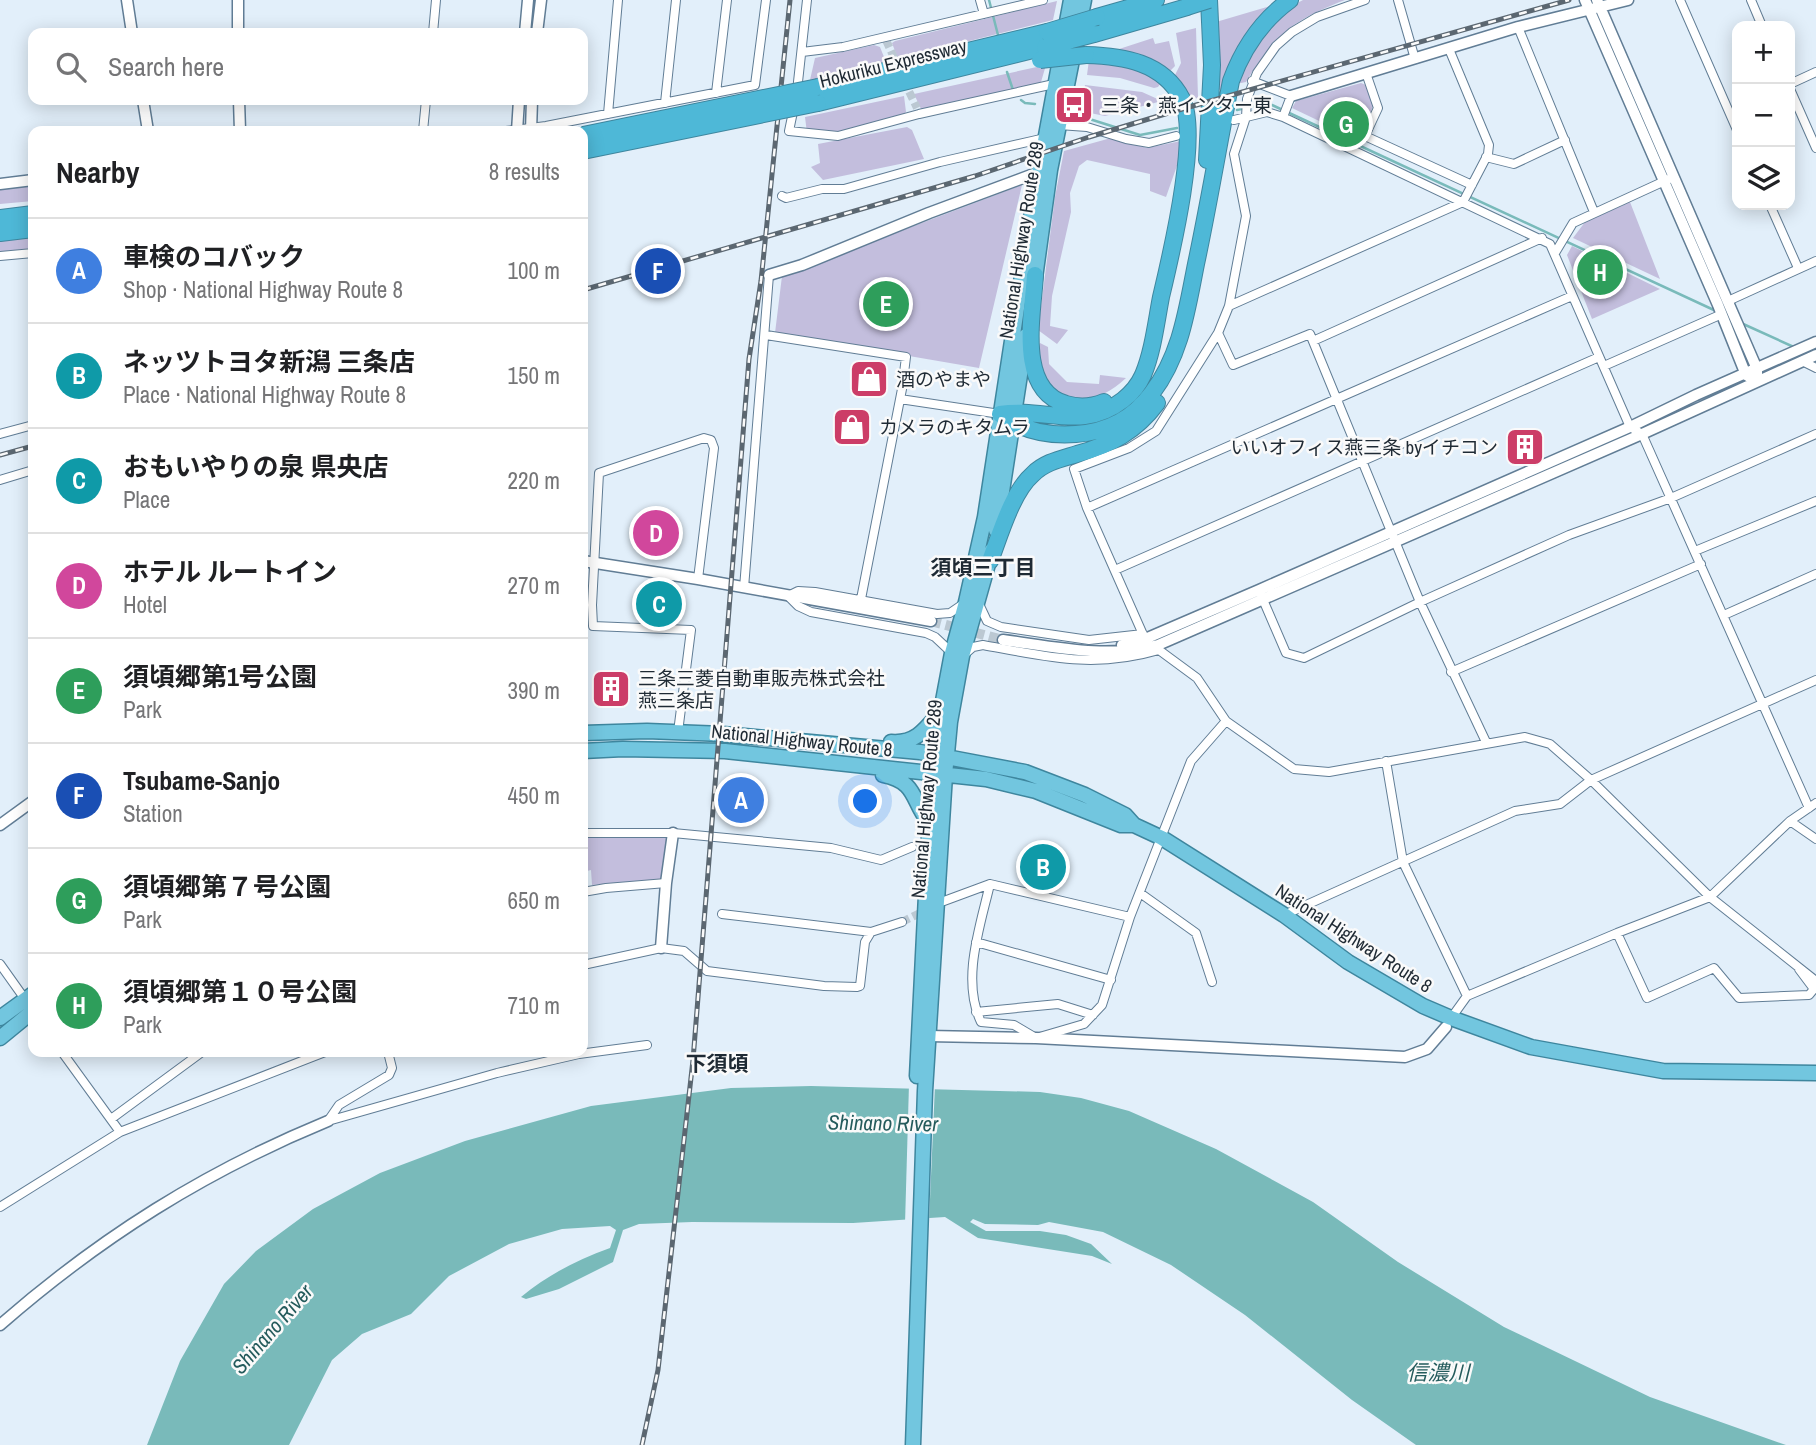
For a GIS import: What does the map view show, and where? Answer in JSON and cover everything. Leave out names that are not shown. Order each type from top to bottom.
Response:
[{"type":"highway","name":"National Highway Route 289","points":[[972,602],[990,561],[1006,476],[1009,417],[1039,172],[1071,0]]},
{"type":"highway","name":"National Highway Route 289","points":[[904,1445],[922,1051],[928,1036],[940,755],[939,713],[972,602],[985,517],[1009,417],[1035,275],[1050,170],[1084,0]]},
{"type":"highway","points":[[1097,17],[1145,0]]},
{"type":"highway","name":"Hokuriku Expressway","points":[[1044,46],[1097,17],[1156,0]]},
{"type":"highway","points":[[1205,225],[1212,86],[1209,0]]},
{"type":"highway","name":"Hokuriku Expressway","points":[[588,150],[818,95],[1094,34],[1209,0]]},
{"type":"highway","points":[[990,561],[1025,482],[1049,463],[1101,447],[1126,434],[1157,403],[1164,391],[1180,342],[1231,81],[1237,64],[1255,33],[1290,0]]},
{"type":"highway","points":[[1009,417],[1085,418],[1100,413],[1119,403],[1134,389],[1147,362],[1178,221],[1195,163],[1203,113],[1204,67],[1193,4]]},
{"type":"highway","points":[[1044,46],[1086,55],[1114,56],[1145,64],[1167,79],[1182,99],[1189,126],[1178,221]]},
{"type":"highway","name":"Hokuriku Expressway","points":[[588,134],[818,95]]},
{"type":"highway","points":[[0,218],[28,215]]},
{"type":"highway","points":[[0,233],[28,230]]},
{"type":"highway","points":[[1035,275],[1032,359],[1038,380],[1053,398],[1076,406],[1100,404],[1122,393],[1147,362]]},
{"type":"highway","points":[[1009,417],[1034,431],[1068,435],[1116,425],[1141,407],[1152,393],[1180,342]]},
{"type":"highway","name":"National Highway Route 289","points":[[940,755],[950,722],[957,654]]},
{"type":"highway","points":[[841,745],[862,739],[900,743],[911,740],[923,732],[939,713]]},
{"type":"highway","name":"National Highway Route 8","points":[[588,733],[678,732],[841,745],[940,755],[1039,777],[1085,795],[1125,815],[1134,825],[1162,838],[1284,915],[1348,962],[1448,1023],[1531,1047],[1663,1071],[1816,1073]]},
{"type":"highway","name":"National Highway Route 8","points":[[588,751],[702,750],[938,774],[1011,784],[1121,825],[1134,825]]},
{"type":"highway","points":[[875,767],[882,774],[906,783],[928,821]]},
{"type":"highway","name":"National Highway Route 289","points":[[914,1445],[928,821],[938,774]]},
{"type":"highway","points":[[0,1018],[28,1005]]},
{"type":"highway","points":[[0,1038],[28,1007]]},
{"type":"street","points":[[127,0],[131,28]]},
{"type":"street","points":[[238,0],[238,28]]},
{"type":"street","points":[[433,28],[436,0]]},
{"type":"street","points":[[525,28],[528,0]]},
{"type":"street","points":[[538,28],[541,0]]},
{"type":"street","points":[[608,114],[618,0]]},
{"type":"street","points":[[665,103],[676,0]]},
{"type":"street","points":[[716,93],[727,0]]},
{"type":"street","points":[[550,126],[755,85],[766,0]]},
{"type":"street","points":[[807,0],[800,74],[789,131],[838,136],[918,111],[1055,84]]},
{"type":"street","points":[[981,0],[986,13]]},
{"type":"street","points":[[802,52],[886,38],[1043,0]]},
{"type":"street","points":[[1144,637],[1087,508],[1074,469],[1129,448],[1156,431],[1217,332],[1229,306],[1246,216],[1234,154],[1246,115],[1252,81],[1276,46],[1292,32],[1317,17],[1365,0]]},
{"type":"street","points":[[1398,0],[1415,59]]},
{"type":"street","points":[[1252,81],[1290,100],[1366,73],[1518,27],[1593,5],[1628,0]]},
{"type":"street","points":[[1680,0],[1732,106]]},
{"type":"street","points":[[1751,0],[1760,21]]},
{"type":"street","points":[[1593,5],[1670,179],[1724,311],[1746,375],[1758,383]]},
{"type":"street","points":[[1518,27],[1594,212]]},
{"type":"street","points":[[1229,306],[1467,193],[1486,158],[1489,145],[1449,49]]},
{"type":"street","points":[[1794,84],[1816,72]]},
{"type":"street","points":[[928,1036],[1036,1038],[1405,1057],[1427,1049],[1467,996],[1710,897],[1790,821],[1813,806],[1762,704],[1642,434],[1630,428],[1550,244],[1467,193],[1365,136],[1378,108],[1366,73]]},
{"type":"street","points":[[1795,98],[1816,148]]},
{"type":"street","points":[[1283,116],[1290,100]]},
{"type":"street","points":[[144,105],[147,126]]},
{"type":"street","points":[[239,105],[240,126]]},
{"type":"street","points":[[423,126],[426,105]]},
{"type":"street","points":[[514,126],[518,105]]},
{"type":"street","points":[[531,126],[532,105]]},
{"type":"street","points":[[1234,120],[1267,112],[1283,116],[1467,193]]},
{"type":"street","points":[[1059,125],[1087,127],[1149,143],[1176,136]]},
{"type":"street","points":[[782,196],[786,198],[822,189],[844,189],[940,162],[1045,138]]},
{"type":"street","points":[[1486,158],[1514,164],[1565,140]]},
{"type":"street","points":[[744,588],[769,275],[802,265],[1039,172]]},
{"type":"street","points":[[1555,253],[1573,223],[1670,179]]},
{"type":"street","points":[[0,184],[28,181]]},
{"type":"street","points":[[1772,210],[1798,268]]},
{"type":"street","points":[[1312,341],[1542,238]]},
{"type":"street","points":[[0,256],[28,253]]},
{"type":"street","points":[[1604,366],[1724,311],[1798,268],[1816,261]]},
{"type":"street","points":[[1087,508],[1572,296]]},
{"type":"street","points":[[1724,311],[1739,327],[1757,369],[1758,383]]},
{"type":"street","points":[[1217,332],[1233,365],[1310,334],[1420,602],[1486,742]]},
{"type":"street","points":[[766,335],[906,357],[861,598]]},
{"type":"street","points":[[788,596],[798,606],[811,612],[926,633],[957,654],[977,645],[1080,661],[1121,660],[1159,647],[1261,595],[1630,428],[1696,395],[1792,353],[1815,347]]},
{"type":"street","points":[[1394,536],[1758,383],[1802,361],[1815,347]]},
{"type":"street","points":[[1115,570],[1599,357]]},
{"type":"street","points":[[1802,361],[1816,368]]},
{"type":"street","points":[[900,398],[1009,417]]},
{"type":"street","points":[[0,434],[28,426]]},
{"type":"street","points":[[1261,595],[1286,653],[1304,658],[1569,535],[1671,498],[1816,434]]},
{"type":"street","points":[[678,732],[691,630],[593,626],[599,473],[704,438],[711,440],[714,448],[698,579]]},
{"type":"street","points":[[0,480],[28,472]]},
{"type":"street","points":[[1695,551],[1816,500]]},
{"type":"street","points":[[588,561],[931,621]]},
{"type":"street","points":[[1451,672],[1701,564]]},
{"type":"street","points":[[1724,615],[1816,574]]},
{"type":"street","points":[[788,596],[798,591],[861,598],[944,614],[972,602],[987,621],[1001,627],[1089,640],[1144,637]]},
{"type":"street","points":[[1078,651],[1110,648],[1261,595]]},
{"type":"street","points":[[1003,640],[1078,651],[1129,651],[1159,647],[1197,678],[1226,721],[1294,769],[1329,772],[1486,742],[1525,737],[1539,739],[1550,744],[1591,780],[1710,897],[1816,981]]},
{"type":"street","points":[[1284,915],[1516,811],[1560,804],[1591,780],[1816,680]]},
{"type":"street","points":[[990,884],[976,942],[972,993],[981,1022],[1014,1025],[1036,1038],[1084,1024],[1102,1005],[1130,917],[1191,761],[1226,721]]},
{"type":"street","points":[[1386,761],[1403,862],[1467,996]]},
{"type":"street","points":[[0,825],[28,805]]},
{"type":"street","points":[[1790,821],[1816,839]]},
{"type":"street","points":[[588,832],[673,832],[831,848],[881,860],[912,847]]},
{"type":"street","points":[[661,948],[673,832]]},
{"type":"street","points":[[588,891],[666,883]]},
{"type":"street","points":[[944,901],[990,884],[1130,917]]},
{"type":"street","points":[[1140,893],[1196,933],[1212,982]]},
{"type":"street","points":[[722,914],[871,932],[902,922]]},
{"type":"street","points":[[588,964],[661,948],[684,951],[707,971],[824,986],[857,987],[860,986],[865,942],[871,932]]},
{"type":"street","points":[[1617,933],[1647,998],[1714,968],[1739,998],[1809,995],[1814,989],[1799,972],[1800,966]]},
{"type":"street","points":[[976,942],[1111,980]]},
{"type":"street","points":[[0,964],[28,1000]]},
{"type":"street","points":[[976,1012],[1058,1004],[1093,1015]]},
{"type":"street","points":[[588,1053],[647,1045]]},
{"type":"street","points":[[66,1057],[120,1132]]},
{"type":"street","points":[[111,1119],[195,1057]]},
{"type":"street","points":[[0,1207],[120,1132],[313,1057]]},
{"type":"street","points":[[328,1121],[339,1105],[389,1075],[392,1068],[389,1057]]},
{"type":"street","points":[[0,1325],[55,1278],[148,1212],[229,1165],[279,1141],[328,1121],[497,1073],[566,1057]]},
{"type":"shaded area","points":[[1303,0],[1345,0],[1312,14],[1287,30],[1266,52],[1246,82],[1236,84],[1247,59],[1270,25]]},
{"type":"shaded area","points":[[1057,1],[1053,20],[898,59],[892,43],[895,41]]},
{"type":"shaded area","points":[[1274,5],[1225,89],[1218,90],[1216,22]]},
{"type":"shaded area","points":[[1196,28],[1198,98],[1189,100],[1174,77],[1181,63],[1176,33]]},
{"type":"shaded area","points":[[1153,38],[1155,44],[1169,41],[1175,66],[1169,72],[1116,50]]},
{"type":"shaded area","points":[[874,45],[880,47],[886,62],[810,80],[815,58]]},
{"type":"shaded area","points":[[1089,60],[1114,60],[1163,80],[1154,88],[1120,78],[1087,75]]},
{"type":"shaded area","points":[[1046,65],[1037,87],[922,111],[914,94]]},
{"type":"shaded area","points":[[1361,83],[1366,85],[1374,104],[1359,140],[1292,108],[1296,101]]},
{"type":"shaded area","points":[[1085,85],[1142,92],[1162,101],[1105,116],[1080,111]]},
{"type":"shaded area","points":[[904,96],[906,112],[901,117],[837,133],[807,133],[805,117]]},
{"type":"shaded area","points":[[907,127],[912,130],[924,159],[823,180],[811,167],[820,163],[818,144]]},
{"type":"shaded area","points":[[1111,138],[1147,148],[1181,141],[1179,160],[1166,197],[1150,191],[1150,174],[1087,160],[1079,166],[1070,193],[1071,212],[1052,296],[1050,326],[1068,330],[1057,344],[1038,330],[1055,197],[1064,151]]},
{"type":"shaded area","points":[[28,184],[28,201],[0,204],[0,188]]},
{"type":"shaded area","points":[[1022,185],[979,368],[775,333],[782,276]]},
{"type":"shaded area","points":[[1630,202],[1660,279],[1573,238],[1585,222]]},
{"type":"shaded area","points":[[28,237],[28,249],[0,252],[0,240]]},
{"type":"shaded area","points":[[1572,246],[1660,289],[1592,319],[1567,255]]},
{"type":"shaded area","points":[[1040,343],[1048,347],[1049,364],[1067,382],[1099,384],[1100,375],[1126,378],[1096,397],[1074,400],[1064,397],[1046,380],[1040,367]]},
{"type":"shaded area","points":[[667,836],[662,880],[592,885],[591,870],[588,871],[588,838]]},
{"type":"water","name":"信濃川","points":[[811,1086],[1040,1092],[1081,1098],[1129,1111],[1216,1149],[1313,1202],[1398,1262],[1504,1327],[1650,1397],[1786,1445],[1416,1445],[1352,1400],[1245,1315],[1171,1265],[1103,1232],[1049,1222],[1038,1225],[985,1224],[973,1219],[970,1222],[986,1231],[1040,1231],[1066,1235],[1091,1244],[1112,1264],[1092,1256],[978,1238],[945,1217],[853,1223],[639,1224],[623,1230],[613,1262],[559,1289],[526,1299],[521,1297],[553,1275],[610,1248],[616,1230],[610,1226],[562,1229],[509,1244],[449,1276],[411,1314],[362,1334],[332,1360],[289,1445],[147,1445],[180,1361],[224,1284],[256,1251],[313,1209],[380,1173],[465,1141],[591,1106],[731,1088]]},
{"type":"pier","points":[[909,1084],[935,1085],[929,1222],[905,1224]]},
{"type":"waterway","points":[[989,0],[998,35]]},
{"type":"waterway","points":[[1007,72],[1013,90]]},
{"type":"waterway","points":[[1021,100],[1035,104]]},
{"type":"waterway","points":[[1237,110],[1272,105],[1716,311]]},
{"type":"waterway","points":[[1080,116],[1140,135],[1177,128]]},
{"type":"waterway","points":[[1741,323],[1796,348]]},
{"type":"tunnel","points":[[886,40],[899,69]]},
{"type":"tunnel","points":[[904,81],[917,108]]},
{"type":"tunnel","points":[[931,621],[1003,640]]},
{"type":"tunnel","points":[[902,922],[928,909]]},
{"type":"railway","points":[[642,1445],[658,1370],[693,1060],[749,359],[761,281],[790,0]]},
{"type":"railway","points":[[588,289],[975,176],[1175,111],[1569,0]]},
{"type":"railway","points":[[0,455],[28,447]]},
{"type":"place","name":"三条・燕インター東","points":[[1074,105]]},
{"type":"place","name":"須頃郷第７号公園","points":[[1346,124]]},
{"type":"place","name":"Tsubame-Sanjo","points":[[658,271]]},
{"type":"place","name":"須頃郷第１０号公園","points":[[1600,272]]},
{"type":"place","name":"須頃郷第1号公園","points":[[886,304]]},
{"type":"place","name":"酒のやまや","points":[[869,379]]},
{"type":"place","name":"カメラのキタムラ","points":[[852,427]]},
{"type":"place","name":"いいオフィス燕三条 byイチコン","points":[[1525,447]]},
{"type":"place","name":"ホテル ルートイン","points":[[656,533]]},
{"type":"place","name":"おもいやりの泉 県央店","points":[[659,604]]},
{"type":"place","name":"三条三菱自動車販売株式会社 燕三条店","points":[[611,689]]},
{"type":"place","name":"車検のコバック","points":[[741,800]]},
{"type":"place","name":"ネッツトヨタ新潟 三条店","points":[[1043,867]]},
{"type":"district","name":"須頃三丁目","points":[[983,567]]},
{"type":"district","name":"下須頃","points":[[717,1063]]},
{"type":"water label","name":"Shinano River","points":[[883,1123]]},
{"type":"water label","name":"Shinano River","points":[[272,1329]]}]
